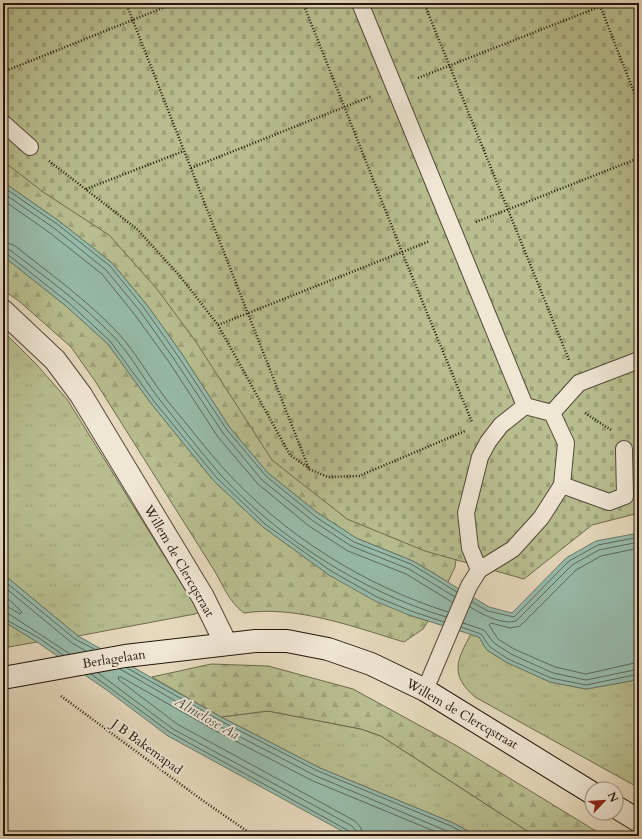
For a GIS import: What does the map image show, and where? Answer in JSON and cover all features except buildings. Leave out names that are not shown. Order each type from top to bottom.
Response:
[{"type":"street","name":"Willem de Clercqstraat","points":[[3,310],[55,360],[81,395],[203,596],[226,644],[256,641],[287,641],[328,649],[371,664],[425,690],[584,788]]},
{"type":"street","name":"Berlagelaan","points":[[3,678],[125,656],[226,644]]},
{"type":"street","points":[[624,812],[639,821]]},
{"type":"lane","points":[[360,3],[524,406]]},
{"type":"lane","points":[[3,123],[30,147]]},
{"type":"lane","points":[[552,413],[579,383],[639,360]]},
{"type":"lane","points":[[524,406],[552,413]]},
{"type":"lane","points":[[479,570],[470,548],[466,513],[480,457],[488,442],[501,425],[524,406]]},
{"type":"lane","points":[[425,690],[469,586],[479,570],[513,549],[541,518],[562,485],[566,443],[552,413]]},
{"type":"lane","points":[[562,485],[608,502],[625,496],[624,449]]},
{"type":"path","points":[[126,3],[309,469]]},
{"type":"path","points":[[3,72],[175,3]]},
{"type":"path","points":[[303,3],[402,252],[474,427],[488,442]]},
{"type":"path","points":[[424,3],[507,210],[579,383]]},
{"type":"path","points":[[599,3],[639,105]]},
{"type":"path","points":[[30,147],[137,229],[179,275],[218,325],[290,455],[309,469],[328,477],[359,476],[474,427]]},
{"type":"path","points":[[85,189],[184,151]]},
{"type":"path","points":[[218,325],[639,158]]},
{"type":"path","points":[[564,399],[620,436],[624,449]]},
{"type":"path","name":"J B Bakemapad","points":[[30,673],[202,800],[254,836]]},
{"type":"green space","points":[[3,3],[639,3],[639,513],[592,525],[524,579],[425,551],[347,519],[272,460],[196,342],[157,289],[109,235],[43,192],[3,161]]},
{"type":"green space","points":[[3,138],[459,540],[455,567],[448,582],[413,561],[356,538],[318,513],[268,473],[230,428],[182,354],[147,305],[112,263],[59,221],[3,182]]},
{"type":"green space","points":[[3,256],[66,306],[108,344],[150,402],[213,480],[263,527],[329,575],[409,615],[428,621],[423,629],[404,642],[325,619],[284,612],[264,611],[244,613],[239,609],[227,593],[95,381],[71,347],[19,301],[3,290]]},
{"type":"green space","points":[[3,331],[36,364],[67,399],[199,612],[78,636],[3,574]]},
{"type":"green space","points":[[3,621],[37,642],[3,648]]},
{"type":"green space","points":[[471,634],[479,637],[487,650],[506,662],[550,682],[586,689],[631,681],[639,677],[639,788],[475,697],[462,682],[458,667],[462,652]]},
{"type":"green space","points":[[211,664],[268,666],[353,689],[457,746],[604,836],[535,836],[381,736],[361,729],[268,711],[221,717],[152,677]]},
{"type":"green space","points":[[268,711],[361,729],[381,736],[535,836],[478,836],[453,823],[320,768],[221,717]]},
{"type":"water","points":[[3,182],[59,221],[112,263],[147,305],[182,354],[230,428],[268,473],[318,513],[356,538],[413,561],[489,607],[512,613],[566,558],[596,541],[639,533],[639,677],[631,681],[586,689],[550,682],[506,662],[487,650],[479,637],[409,615],[375,601],[329,575],[263,527],[213,480],[150,402],[108,344],[66,306],[3,256]]},
{"type":"water","name":"Almelose Aa","points":[[3,574],[78,636],[221,717],[320,768],[453,823],[478,836],[351,836],[168,736],[108,691],[37,642],[3,621]]}]
